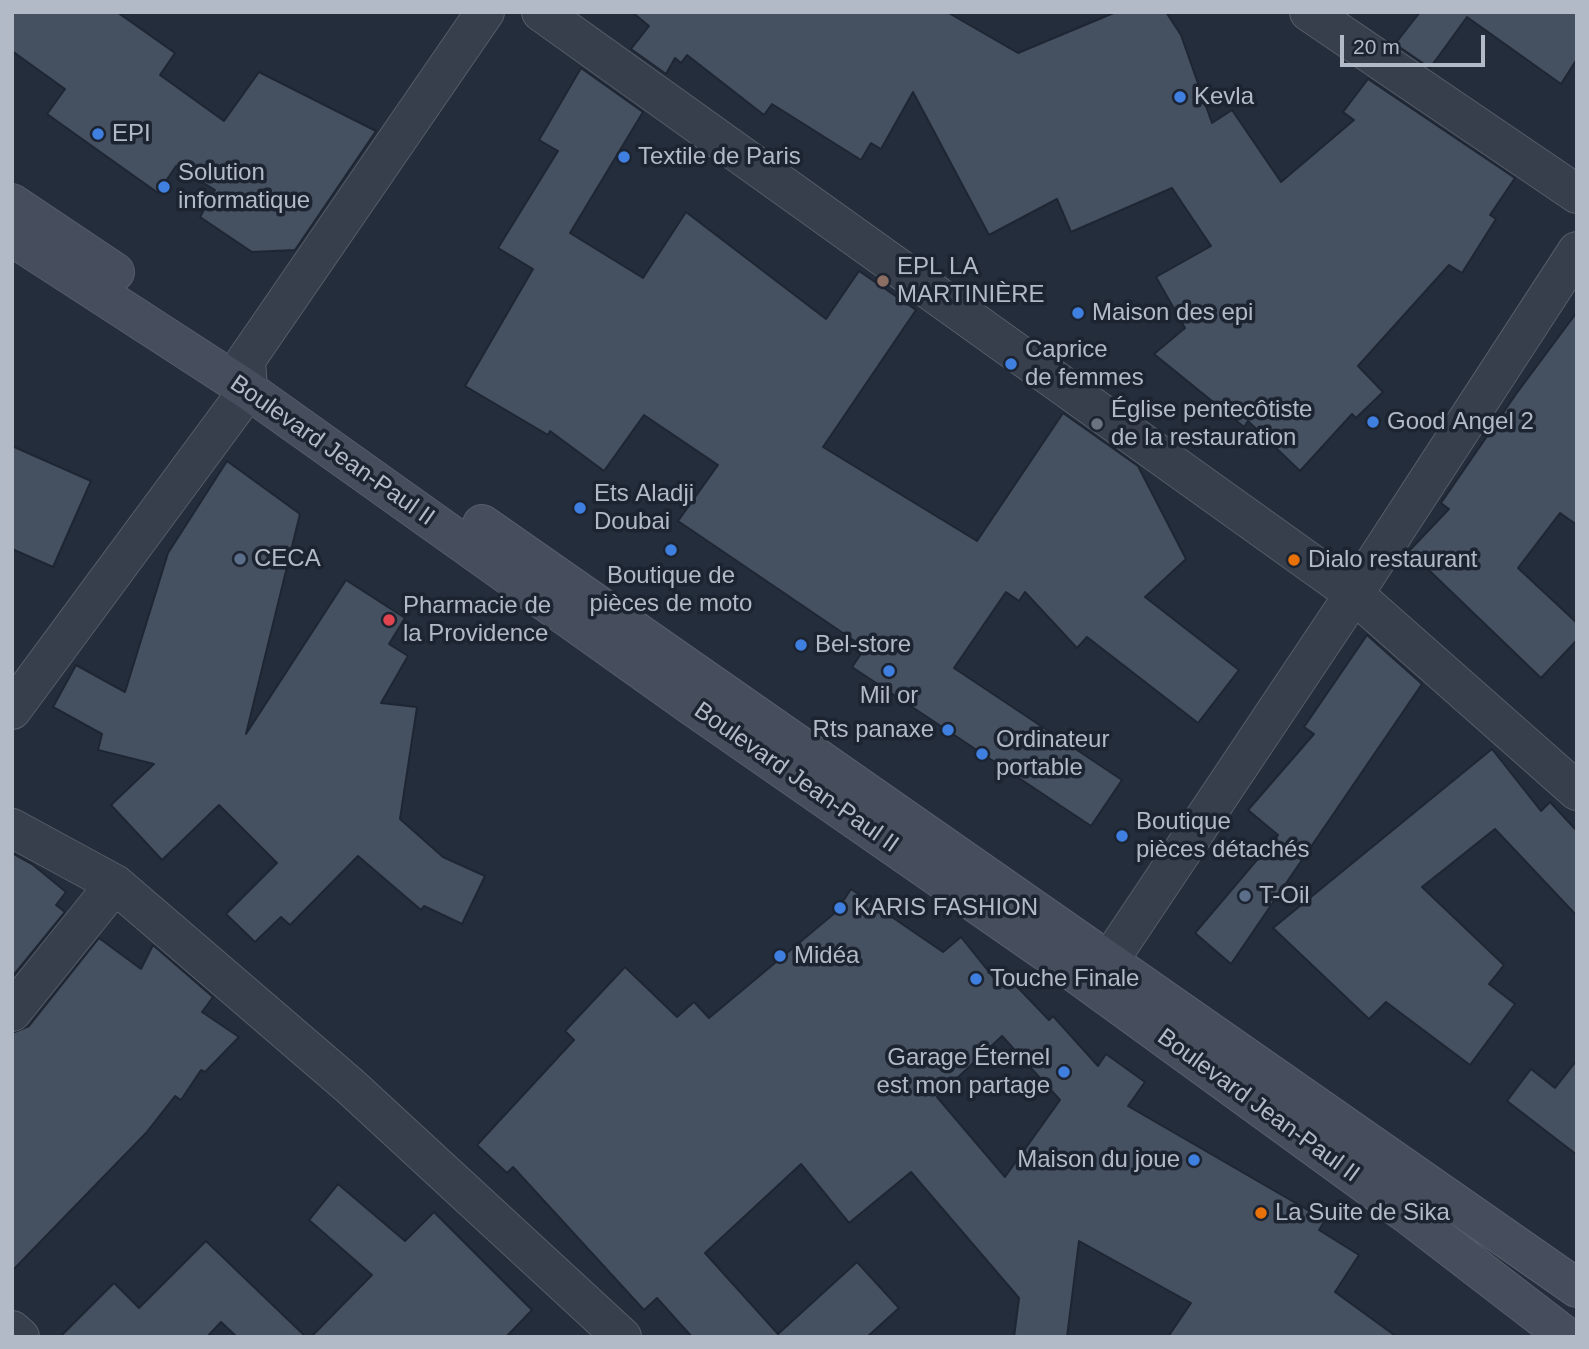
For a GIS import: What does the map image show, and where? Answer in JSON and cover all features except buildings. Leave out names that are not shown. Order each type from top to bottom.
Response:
[{"type":"main road","name":"Boulevard Jean-Paul II","points":[[12,204],[689,704],[1056,959],[1407,1214],[1567,1337]]},
{"type":"main road","name":"Boulevard Jean-Paul II","points":[[12,237],[247,375],[1109,961],[1246,1060],[1577,1288]]},
{"type":"street","points":[[12,710],[247,375],[485,12]]},
{"type":"street","points":[[541,12],[1354,594],[1577,791]]},
{"type":"street","points":[[1309,12],[1577,194]]},
{"type":"street","points":[[1109,961],[1354,594],[1577,251]]},
{"type":"street","points":[[12,828],[115,884],[350,1086],[622,1337]]},
{"type":"street","points":[[12,1012],[115,884]]},
{"type":"street","points":[[12,1330],[20,1337]]},
{"type":"place","name":"Kevla","points":[[1180,97]]},
{"type":"place","name":"EPI","points":[[98,134]]},
{"type":"place","name":"Textile de Paris","points":[[624,157]]},
{"type":"place","name":"Solution informatique","points":[[164,187]]},
{"type":"place","name":"EPL LA MARTINIÈRE","points":[[883,281]]},
{"type":"place","name":"Maison des epi","points":[[1078,313]]},
{"type":"place","name":"Caprice de femmes","points":[[1011,364]]},
{"type":"place","name":"Good Angel 2","points":[[1373,422]]},
{"type":"place","name":"Église pentecôtiste de la restauration","points":[[1097,424]]},
{"type":"place","name":"Ets Aladji Doubai","points":[[580,508]]},
{"type":"place","name":"Boutique de pièces de moto","points":[[671,550]]},
{"type":"place","name":"CECA","points":[[240,559]]},
{"type":"place","name":"Dialo restaurant","points":[[1294,560]]},
{"type":"place","name":"Pharmacie de la Providence","points":[[389,620]]},
{"type":"place","name":"Bel-store","points":[[801,645]]},
{"type":"place","name":"Mil or","points":[[889,671]]},
{"type":"place","name":"Rts panaxe","points":[[948,730]]},
{"type":"place","name":"Ordinateur portable","points":[[982,754]]},
{"type":"place","name":"Boutique pièces détachés","points":[[1122,836]]},
{"type":"place","name":"T-Oil","points":[[1245,896]]},
{"type":"place","name":"KARIS FASHION","points":[[840,908]]},
{"type":"place","name":"Midéa","points":[[780,956]]},
{"type":"place","name":"Touche Finale","points":[[976,979]]},
{"type":"place","name":"Garage Éternel est mon partage","points":[[1064,1072]]},
{"type":"place","name":"Maison du joue","points":[[1194,1160]]},
{"type":"place","name":"La Suite de Sika","points":[[1261,1213]]}]
